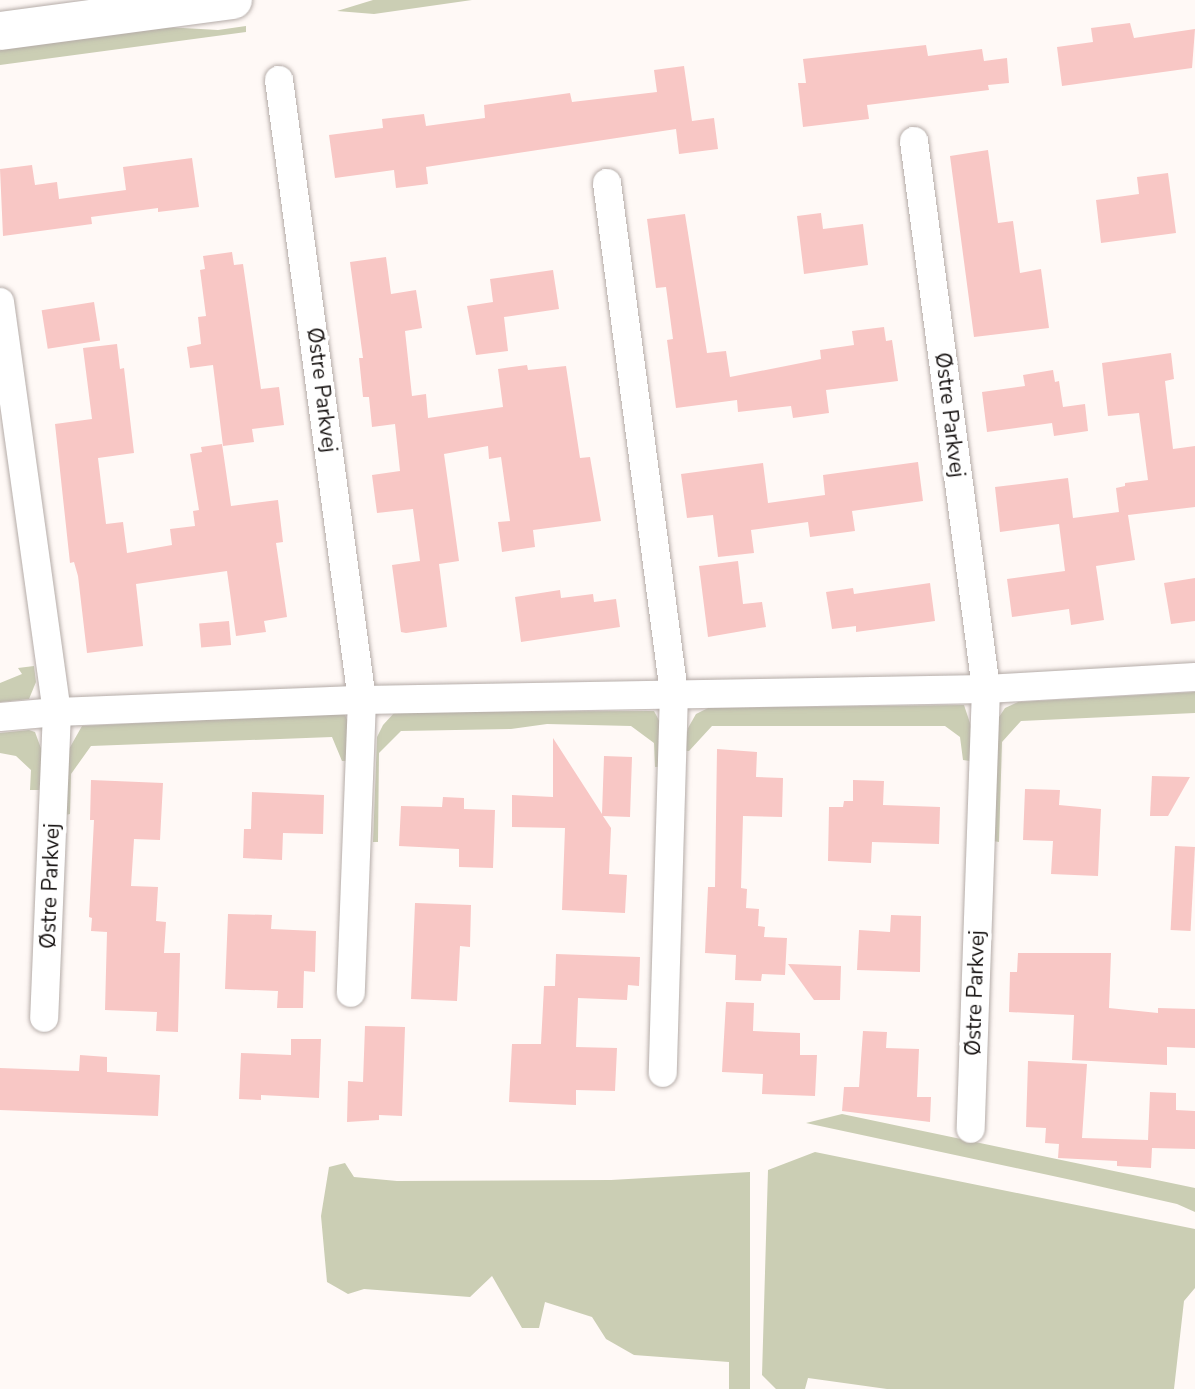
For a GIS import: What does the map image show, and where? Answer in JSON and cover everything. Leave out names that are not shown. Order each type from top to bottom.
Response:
[{"type":"street","points":[[0,31],[233,0]]},
{"type":"street","name":"Østre Parkvej","points":[[279,80],[362,700],[351,993]]},
{"type":"street","name":"Østre Parkvej","points":[[914,141],[986,689],[971,1129]]},
{"type":"street","points":[[607,183],[674,693],[663,1073]]},
{"type":"street","name":"Østre Parkvej","points":[[0,302],[57,712],[44,1018]]},
{"type":"street","points":[[0,717],[57,712],[362,700],[986,689],[1195,677]]},
{"type":"green space","points":[[373,0],[472,0],[374,14],[337,11]]},
{"type":"green space","points":[[148,26],[218,30],[246,26],[246,32],[0,65],[0,46]]},
{"type":"green space","points":[[34,666],[36,682],[29,699],[0,702],[0,683],[22,674],[18,668]]},
{"type":"green space","points":[[1195,692],[1195,713],[1021,721],[1002,742],[999,842],[993,841],[999,717],[1005,708],[1018,702]]},
{"type":"green space","points":[[964,705],[972,729],[970,761],[963,760],[960,737],[945,726],[712,726],[689,751],[683,751],[688,728],[696,714],[708,708]]},
{"type":"green space","points":[[654,711],[662,726],[662,767],[655,767],[654,743],[631,726],[547,724],[511,729],[401,731],[379,753],[378,842],[373,842],[377,737],[383,725],[395,712]]},
{"type":"green space","points":[[344,713],[352,730],[351,761],[342,761],[332,737],[91,746],[71,774],[70,814],[65,815],[69,749],[82,726]]},
{"type":"green space","points":[[29,730],[35,732],[42,751],[41,790],[30,790],[31,770],[16,756],[0,753],[0,733]]},
{"type":"green space","points":[[842,1114],[1195,1188],[1195,1212],[1177,1204],[806,1123]]},
{"type":"green space","points":[[815,1152],[1195,1229],[1195,1288],[1184,1301],[1174,1389],[887,1389],[808,1378],[805,1389],[776,1389],[762,1375],[768,1170]]},
{"type":"green space","points":[[345,1163],[354,1177],[397,1181],[611,1180],[750,1172],[750,1389],[729,1389],[729,1362],[634,1355],[606,1339],[592,1317],[545,1302],[539,1328],[522,1328],[492,1276],[470,1297],[364,1289],[348,1294],[327,1282],[321,1216],[329,1167]]},
{"type":"building","points":[[1130,23],[1134,38],[1195,29],[1192,68],[1062,86],[1057,47],[1093,42],[1091,28]]},
{"type":"building","points":[[926,45],[928,56],[982,49],[984,61],[1007,58],[1009,83],[988,85],[989,90],[867,105],[869,119],[803,127],[798,83],[806,83],[803,59]]},
{"type":"building","points":[[684,66],[692,121],[714,118],[718,149],[679,154],[676,129],[426,167],[428,184],[396,188],[394,170],[335,178],[329,135],[383,128],[382,119],[424,114],[426,126],[485,118],[484,105],[570,93],[572,102],[657,92],[654,70]]},
{"type":"building","points":[[988,150],[998,223],[1013,221],[1020,273],[1041,269],[1049,328],[974,337],[950,156]]},
{"type":"building","points":[[192,158],[199,207],[158,212],[158,208],[91,217],[92,224],[3,236],[0,169],[32,165],[35,185],[57,182],[59,199],[126,190],[123,167]]},
{"type":"building","points":[[1168,173],[1176,233],[1101,243],[1096,200],[1139,194],[1137,177]]},
{"type":"building","points":[[821,213],[823,229],[863,224],[868,265],[804,274],[797,216]]},
{"type":"building","points":[[685,214],[707,353],[726,351],[730,377],[821,359],[820,350],[854,345],[852,331],[884,327],[886,341],[892,340],[898,381],[826,390],[829,413],[793,418],[791,406],[738,412],[737,400],[676,408],[667,340],[673,339],[666,287],[656,288],[647,219]]},
{"type":"building","points":[[232,252],[234,265],[243,264],[261,389],[279,387],[284,425],[252,429],[254,442],[223,446],[213,365],[190,368],[187,347],[201,344],[198,317],[206,316],[200,270],[205,269],[203,256]]},
{"type":"building","points":[[386,257],[391,294],[416,290],[422,328],[405,331],[412,396],[426,394],[428,418],[503,407],[498,369],[527,365],[528,370],[566,366],[580,458],[590,457],[601,521],[533,530],[535,547],[502,552],[498,522],[510,521],[501,457],[489,459],[488,446],[444,454],[459,561],[439,564],[447,627],[406,633],[401,632],[392,565],[420,561],[413,509],[377,513],[372,475],[400,471],[395,424],[372,427],[369,397],[363,397],[359,358],[363,358],[350,262]]},
{"type":"building","points":[[553,270],[559,309],[504,317],[508,351],[476,355],[467,306],[493,302],[490,279]]},
{"type":"building","points":[[94,302],[100,341],[48,349],[42,310]]},
{"type":"building","points":[[117,344],[120,369],[124,368],[134,453],[98,458],[106,524],[123,522],[127,553],[172,545],[170,529],[195,526],[193,511],[199,510],[190,454],[202,452],[201,447],[222,444],[231,506],[278,500],[283,542],[276,543],[287,617],[264,621],[266,632],[236,636],[227,571],[136,584],[143,646],[87,653],[78,576],[74,562],[70,563],[55,424],[92,419],[83,348]]},
{"type":"building","points":[[1171,353],[1174,379],[1165,381],[1173,449],[1195,446],[1195,507],[1128,515],[1135,560],[1096,566],[1104,620],[1071,625],[1069,609],[1012,617],[1007,579],[1065,571],[1059,524],[1000,532],[995,487],[1068,478],[1073,518],[1119,512],[1116,488],[1125,486],[1125,483],[1148,480],[1139,413],[1108,416],[1102,363]]},
{"type":"building","points":[[1053,370],[1055,382],[1059,381],[1063,407],[1085,404],[1088,431],[1054,436],[1052,423],[987,432],[982,392],[1025,386],[1023,375]]},
{"type":"building","points":[[918,462],[923,501],[852,511],[855,531],[810,537],[808,522],[751,530],[754,553],[718,557],[713,515],[687,518],[681,474],[763,463],[768,503],[825,495],[823,475]]},
{"type":"building","points":[[738,561],[743,604],[762,602],[766,627],[708,637],[699,566]]},
{"type":"building","points":[[1195,578],[1195,621],[1171,624],[1164,583]]},
{"type":"building","points":[[930,583],[935,621],[856,632],[856,626],[832,629],[826,592],[853,588],[854,594]]},
{"type":"building","points":[[560,590],[561,598],[593,594],[594,602],[616,599],[620,627],[521,642],[515,597]]},
{"type":"building","points":[[229,621],[231,645],[201,648],[199,624]]},
{"type":"building","points":[[553,738],[602,814],[604,756],[632,757],[630,817],[603,816],[611,828],[609,874],[627,875],[625,913],[562,910],[565,828],[512,827],[512,795],[553,797]]},
{"type":"building","points":[[717,749],[757,752],[756,777],[783,778],[782,817],[743,816],[741,888],[747,889],[746,908],[759,909],[758,926],[765,927],[764,937],[787,938],[785,975],[762,974],[761,981],[735,980],[736,955],[705,953],[708,887],[715,887]]},
{"type":"building","points":[[1152,776],[1190,777],[1168,816],[1150,816]]},
{"type":"building","points":[[91,780],[163,783],[160,840],[134,839],[131,886],[158,887],[156,921],[166,922],[164,953],[180,953],[178,1032],[156,1031],[157,1012],[105,1010],[107,932],[91,931],[92,918],[89,917],[94,820],[90,820]]},
{"type":"building","points":[[853,780],[884,781],[883,805],[940,807],[939,844],[872,842],[871,863],[828,861],[829,807],[843,807],[844,801],[853,801]]},
{"type":"building","points":[[1025,789],[1060,790],[1059,805],[1101,809],[1098,876],[1051,874],[1053,841],[1023,840]]},
{"type":"building","points":[[252,792],[324,795],[323,834],[283,833],[282,860],[243,858],[244,829],[251,829]]},
{"type":"building","points":[[443,797],[464,798],[464,809],[495,810],[493,868],[459,867],[459,849],[399,846],[401,806],[442,807]]},
{"type":"building","points":[[1175,846],[1195,847],[1191,931],[1171,930]]},
{"type":"building","points":[[415,903],[471,905],[470,947],[460,946],[457,1001],[411,999]]},
{"type":"building","points":[[228,914],[272,915],[271,929],[316,931],[315,972],[304,971],[303,1008],[277,1008],[278,991],[225,989]]},
{"type":"building","points":[[891,915],[921,916],[920,972],[857,970],[859,930],[890,932]]},
{"type":"building","points":[[1018,953],[1111,953],[1109,1008],[1158,1013],[1158,1008],[1195,1009],[1195,1048],[1167,1047],[1167,1065],[1072,1060],[1074,1015],[1009,1012],[1010,972],[1017,972]]},
{"type":"building","points":[[556,954],[640,957],[639,986],[628,985],[627,1000],[578,998],[576,1047],[617,1048],[615,1091],[576,1090],[576,1105],[509,1102],[512,1044],[541,1044],[544,986],[555,986]]},
{"type":"building","points":[[788,964],[841,966],[840,1000],[814,1000]]},
{"type":"building","points":[[726,1002],[754,1003],[753,1031],[800,1033],[800,1055],[817,1055],[815,1096],[762,1094],[763,1074],[722,1072]]},
{"type":"building","points":[[365,1026],[405,1027],[402,1116],[379,1115],[379,1120],[347,1122],[348,1081],[363,1082]]},
{"type":"building","points":[[863,1031],[887,1032],[886,1048],[919,1049],[917,1097],[931,1097],[930,1122],[842,1111],[844,1087],[859,1087]]},
{"type":"building","points":[[291,1039],[321,1039],[319,1098],[261,1095],[261,1100],[239,1099],[241,1053],[291,1055]]},
{"type":"building","points":[[80,1055],[107,1057],[107,1072],[160,1075],[158,1116],[0,1110],[0,1068],[79,1071]]},
{"type":"building","points":[[1028,1061],[1087,1064],[1082,1138],[1148,1140],[1150,1092],[1176,1093],[1176,1110],[1195,1111],[1195,1149],[1152,1148],[1151,1168],[1117,1166],[1117,1161],[1058,1158],[1059,1144],[1045,1143],[1046,1128],[1026,1127]]}]
